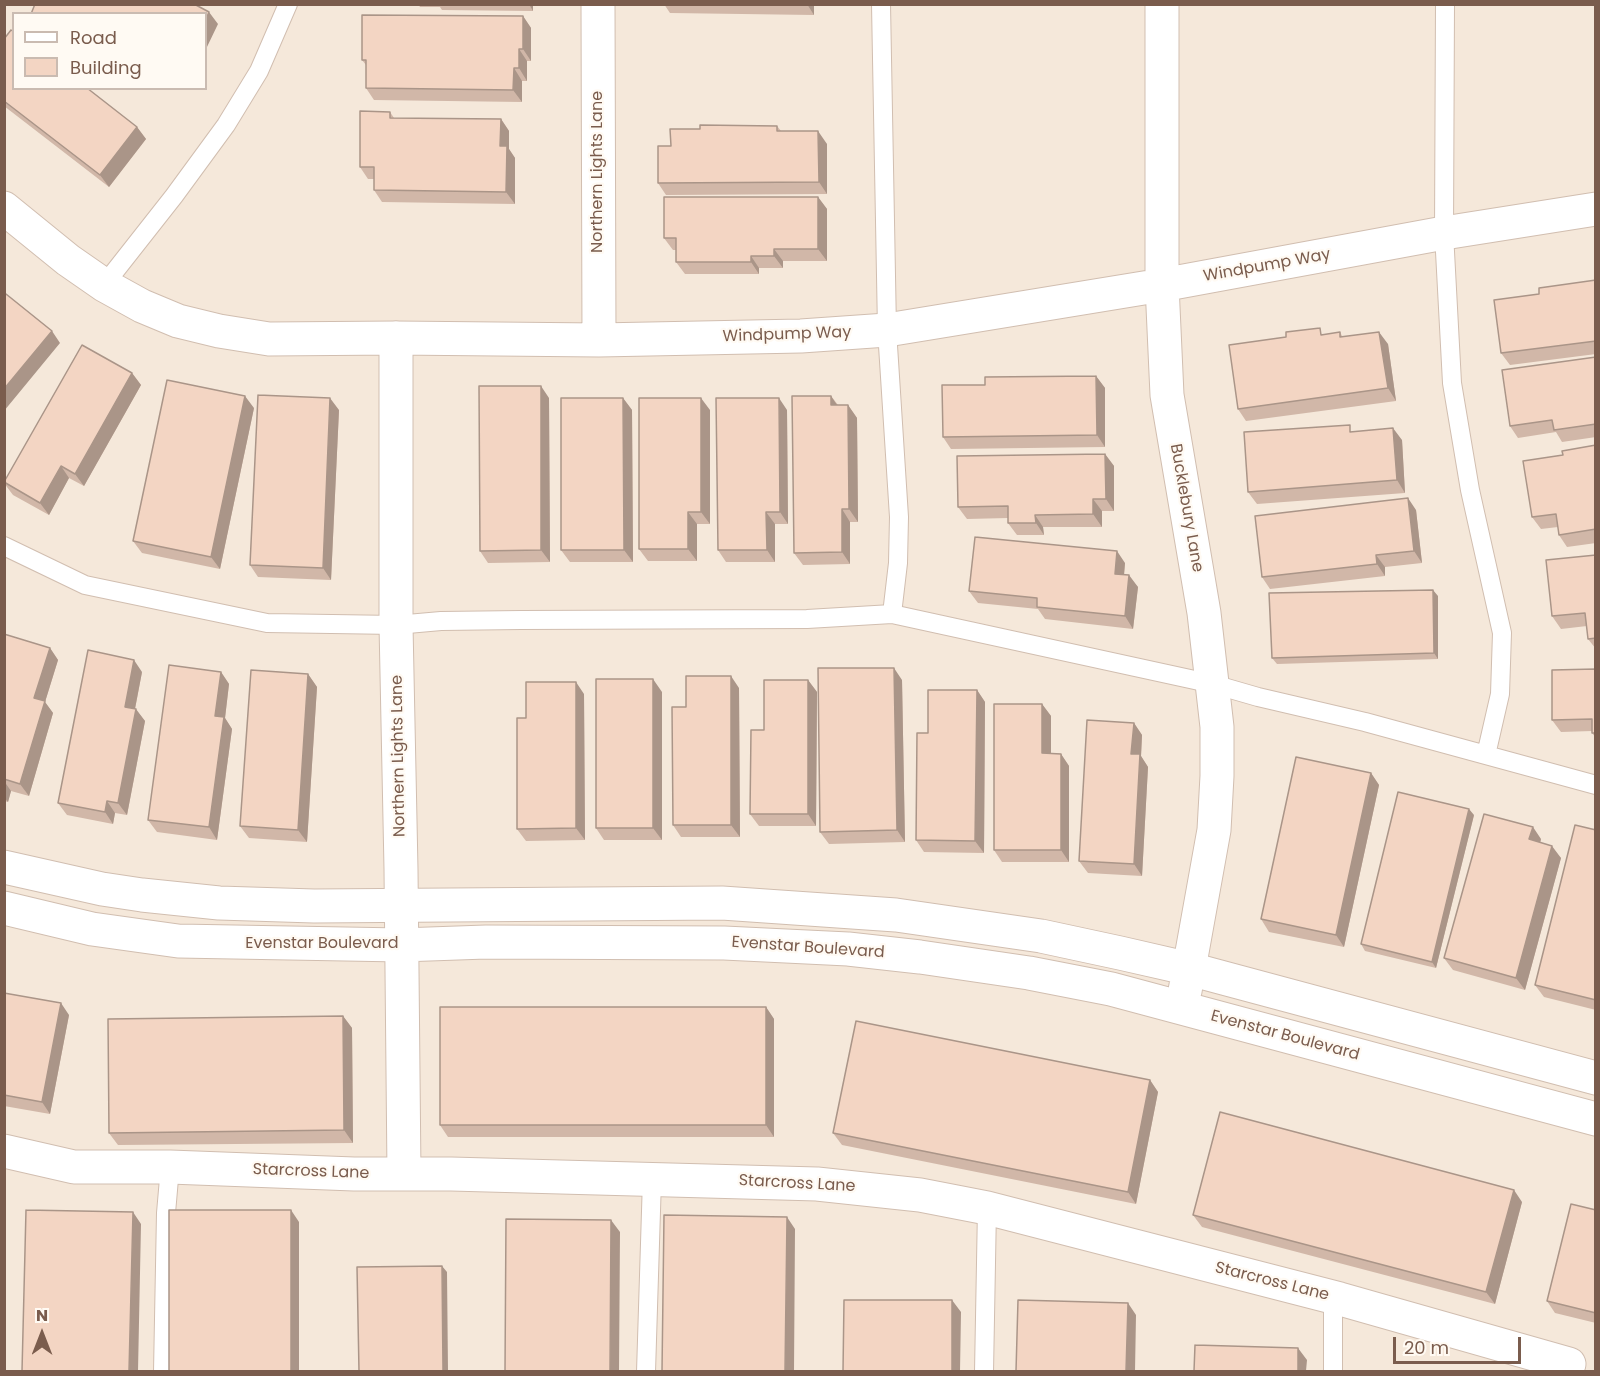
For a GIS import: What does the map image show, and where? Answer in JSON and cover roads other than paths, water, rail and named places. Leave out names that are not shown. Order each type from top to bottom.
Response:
[{"type":"street","name":"Northern Lights Lane","points":[[598,4],[599,340]]},
{"type":"street","name":"Bucklebury Lane","points":[[1162,4],[1162,285],[1167,395],[1204,613],[1217,727],[1214,830],[1190,969],[1181,1007]]},
{"type":"street","name":"Windpump Way","points":[[4,208],[68,260],[104,285],[142,306],[178,321],[219,331],[269,339],[599,340],[801,336],[886,330],[1162,285],[1444,233],[1596,209]]},
{"type":"street","name":"Northern Lights Lane","points":[[396,338],[396,625],[404,1174]]},
{"type":"street","points":[[4,867],[142,896],[219,903],[400,906],[722,903],[857,911],[964,924],[1041,936],[1190,969],[1596,1078]]},
{"type":"street","name":"Evenstar Boulevard","points":[[4,908],[92,929],[178,941],[401,945],[486,942],[724,943],[848,949],[920,957],[1029,973],[1111,989],[1596,1119]]},
{"type":"street","name":"Starcross Lane","points":[[4,1151],[74,1167],[170,1167],[354,1174],[827,1184],[920,1195],[987,1208],[1333,1298],[1569,1368]]},
{"type":"lane","points":[[104,285],[226,125],[259,71],[288,4]]},
{"type":"lane","points":[[881,4],[886,330],[899,517],[897,570],[892,614]]},
{"type":"lane","points":[[1445,4],[1444,233],[1454,402],[1470,490],[1502,633],[1500,694],[1486,754]]},
{"type":"lane","points":[[4,546],[85,585],[267,623],[396,625],[441,621],[807,619],[892,614],[1213,684],[1365,722],[1596,785]]},
{"type":"lane","points":[[163,1371],[166,1213],[170,1167]]},
{"type":"lane","points":[[646,1371],[652,1179]]},
{"type":"lane","points":[[984,1371],[987,1208]]},
{"type":"lane","points":[[1333,1298],[1333,1371]]}]
